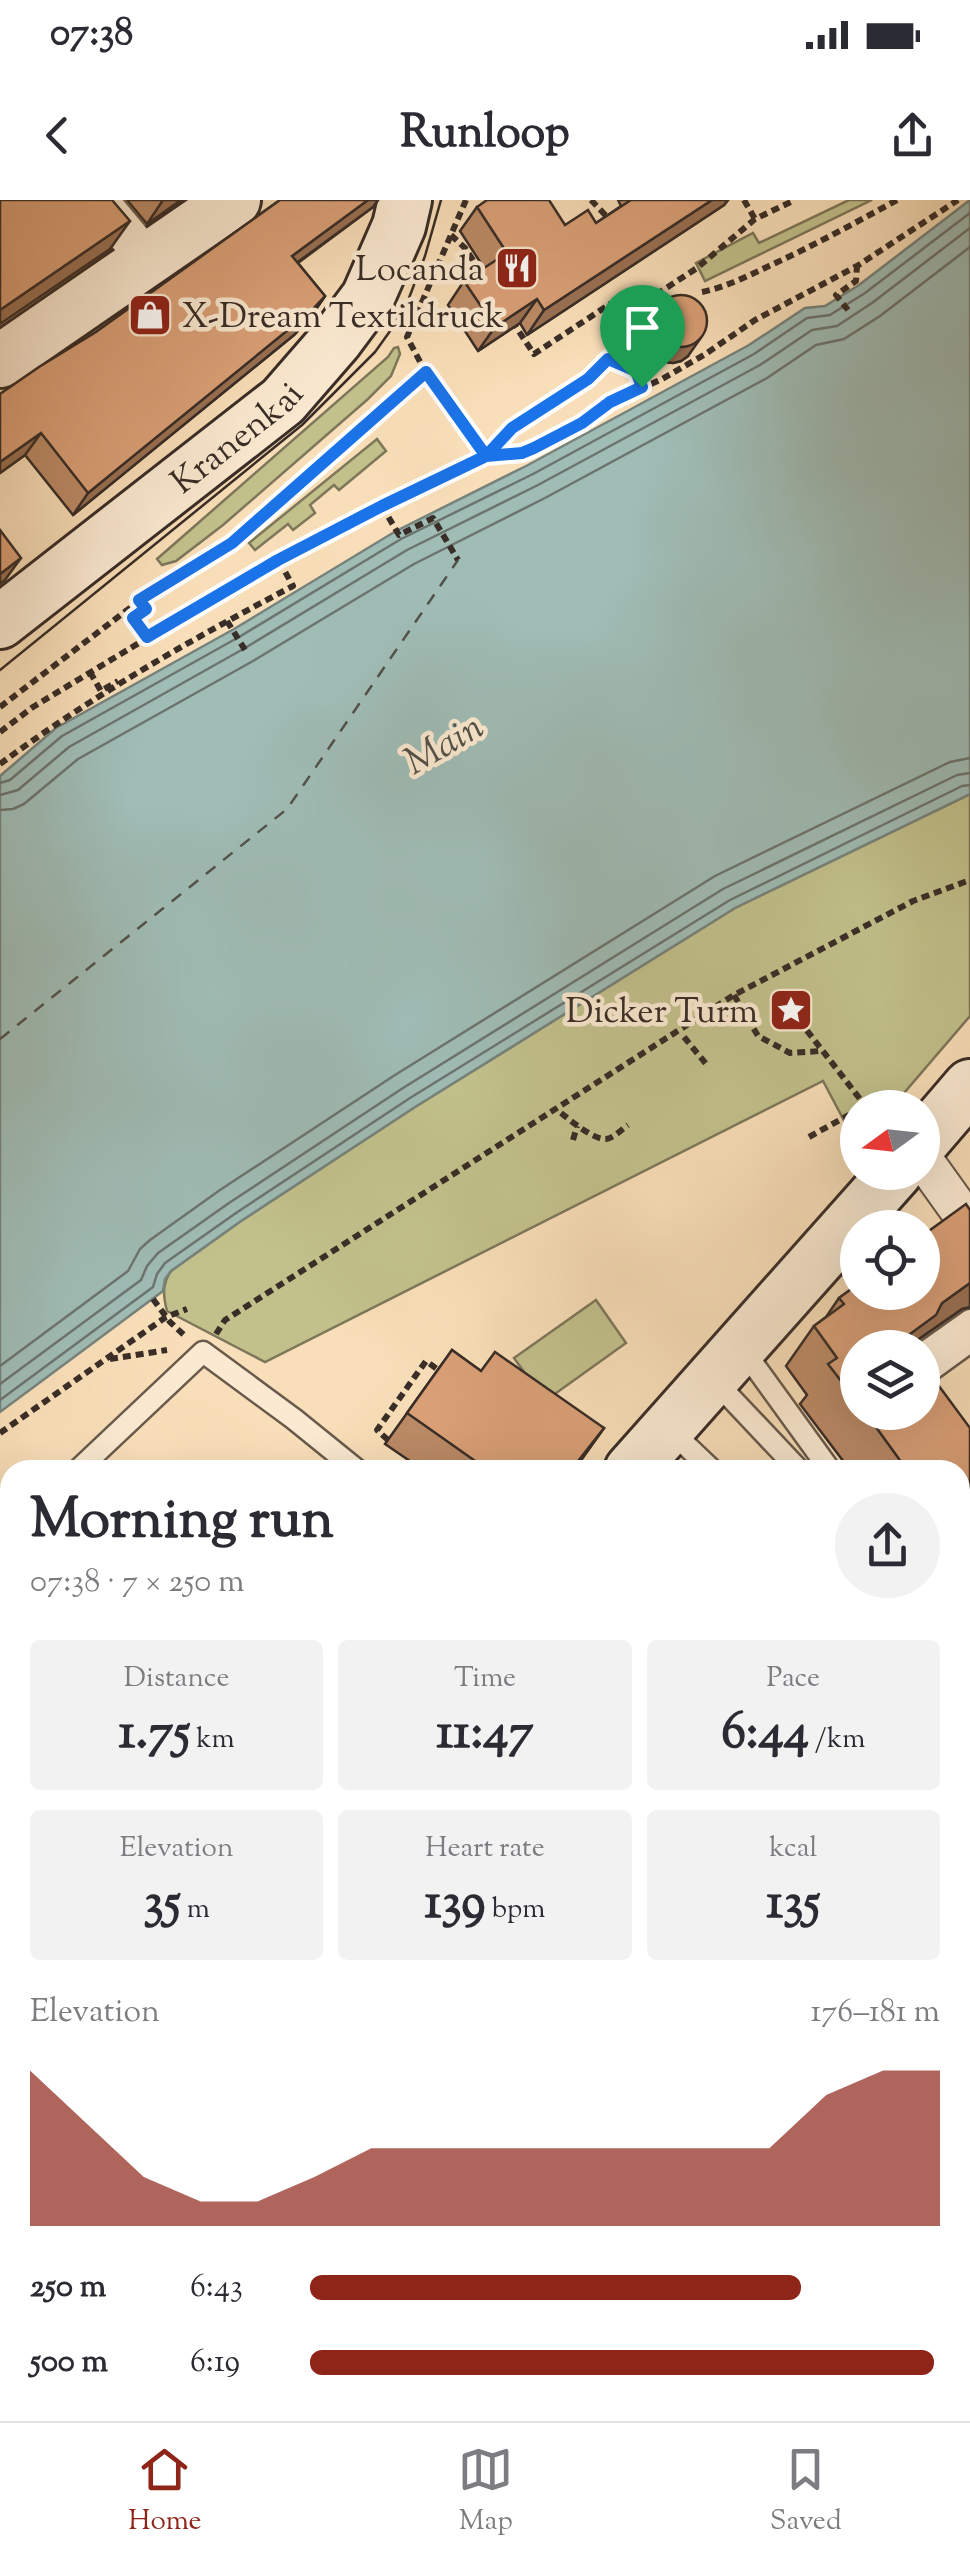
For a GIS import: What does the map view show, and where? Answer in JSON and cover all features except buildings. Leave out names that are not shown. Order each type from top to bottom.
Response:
[{"type":"street","points":[[98,200],[148,260]]},
{"type":"street","points":[[0,361],[234,200]]},
{"type":"street","name":"Kranenkai","points":[[0,622],[282,400],[368,297],[417,212]]},
{"type":"street","points":[[940,1121],[970,1086]]},
{"type":"street","points":[[940,1183],[970,1225]]},
{"type":"street","points":[[640,1460],[880,1190]]},
{"type":"lane","points":[[940,1349],[970,1320]]},
{"type":"lane","points":[[940,1356],[970,1342]]},
{"type":"lane","points":[[89,1460],[203,1352],[344,1460]]},
{"type":"lane","points":[[727,1363],[792,1460]]},
{"type":"lane","points":[[727,1363],[820,1460]]},
{"type":"lane","points":[[669,1429],[702,1460]]},
{"type":"path","points":[[417,212],[466,200]]},
{"type":"path","points":[[592,200],[614,224]]},
{"type":"path","points":[[744,200],[756,219]]},
{"type":"path","points":[[504,308],[534,354],[610,304],[634,309],[697,268],[756,219],[795,200]]},
{"type":"path","points":[[702,292],[810,247],[897,200]]},
{"type":"path","points":[[0,732],[33,706],[278,560],[486,456],[522,453],[582,423],[610,402],[704,355],[755,320],[857,266],[958,200]]},
{"type":"path","points":[[417,212],[465,248],[484,278]]},
{"type":"path","points":[[417,212],[407,337],[426,372],[486,456]]},
{"type":"path","points":[[848,310],[836,295],[856,281],[857,266]]},
{"type":"path","points":[[634,309],[644,323],[646,362],[636,371]]},
{"type":"path","points":[[486,456],[512,428],[588,379],[608,359],[611,348]]},
{"type":"path","points":[[608,359],[636,371],[642,387]]},
{"type":"path","points":[[0,708],[139,600],[232,543],[426,372]]},
{"type":"path","points":[[382,506],[400,536],[433,518],[458,560]]},
{"type":"path","points":[[0,764],[54,724],[293,586],[278,560]]},
{"type":"path","points":[[139,600],[146,609],[133,618],[147,637]]},
{"type":"path","points":[[227,621],[247,653]]},
{"type":"path","points":[[90,672],[101,691],[120,680],[123,683]]},
{"type":"path","points":[[225,1320],[734,995],[913,901],[970,880]]},
{"type":"path","points":[[734,995],[758,1036],[790,1053],[821,1051]]},
{"type":"path","points":[[791,1010],[850,1090]]},
{"type":"path","points":[[684,1037],[707,1064]]},
{"type":"path","points":[[561,1114],[604,1139],[628,1125]]},
{"type":"path","points":[[809,1137],[840,1120]]},
{"type":"path","points":[[573,1140],[577,1126]]},
{"type":"path","points":[[153,1299],[166,1316]]},
{"type":"path","points":[[0,1434],[166,1316],[187,1309]]},
{"type":"path","points":[[106,1359],[164,1350],[203,1352]]},
{"type":"path","points":[[388,1440],[376,1430],[426,1361],[455,1382]]},
{"type":"path","points":[[410,1383],[421,1393]]},
{"type":"shaded area","points":[[849,200],[872,200],[705,281],[696,263],[753,233],[759,243]]},
{"type":"shaded area","points":[[398,347],[400,354],[391,376],[368,399],[223,525],[176,561],[162,565],[157,559]]},
{"type":"shaded area","points":[[377,439],[386,451],[339,490],[334,485],[310,505],[315,513],[293,530],[288,524],[255,550],[249,543]]},
{"type":"shaded area","points":[[970,794],[970,1016],[907,1090],[840,1090],[840,1113],[823,1081],[265,1362],[167,1311],[164,1290],[171,1271],[241,1221],[415,1107],[735,908]]},
{"type":"shaded area","points":[[596,1300],[626,1343],[545,1401],[514,1358]]},
{"type":"water","name":"Main","points":[[970,200],[970,794],[735,908],[415,1107],[171,1271],[163,1291],[0,1412],[0,776],[56,728],[234,629],[396,531],[528,465],[749,345],[805,308],[825,306],[859,285]]},
{"type":"ferry route","points":[[0,1039],[287,809],[458,560]]},
{"type":"tram line","points":[[0,670],[302,425],[375,352],[409,298],[441,200]]},
{"type":"place","name":"Locanda","points":[[517,268]]},
{"type":"place","name":"X-Dream Textildruck","points":[[150,315]]},
{"type":"place","name":"Dicker Turm","points":[[791,1010]]},
{"type":"route","points":[[642,387],[534,448],[486,456],[382,506],[278,560],[147,637],[133,618],[146,609],[139,600],[232,543],[426,372],[486,456],[512,428],[588,379],[608,359],[636,371],[642,387]]}]
